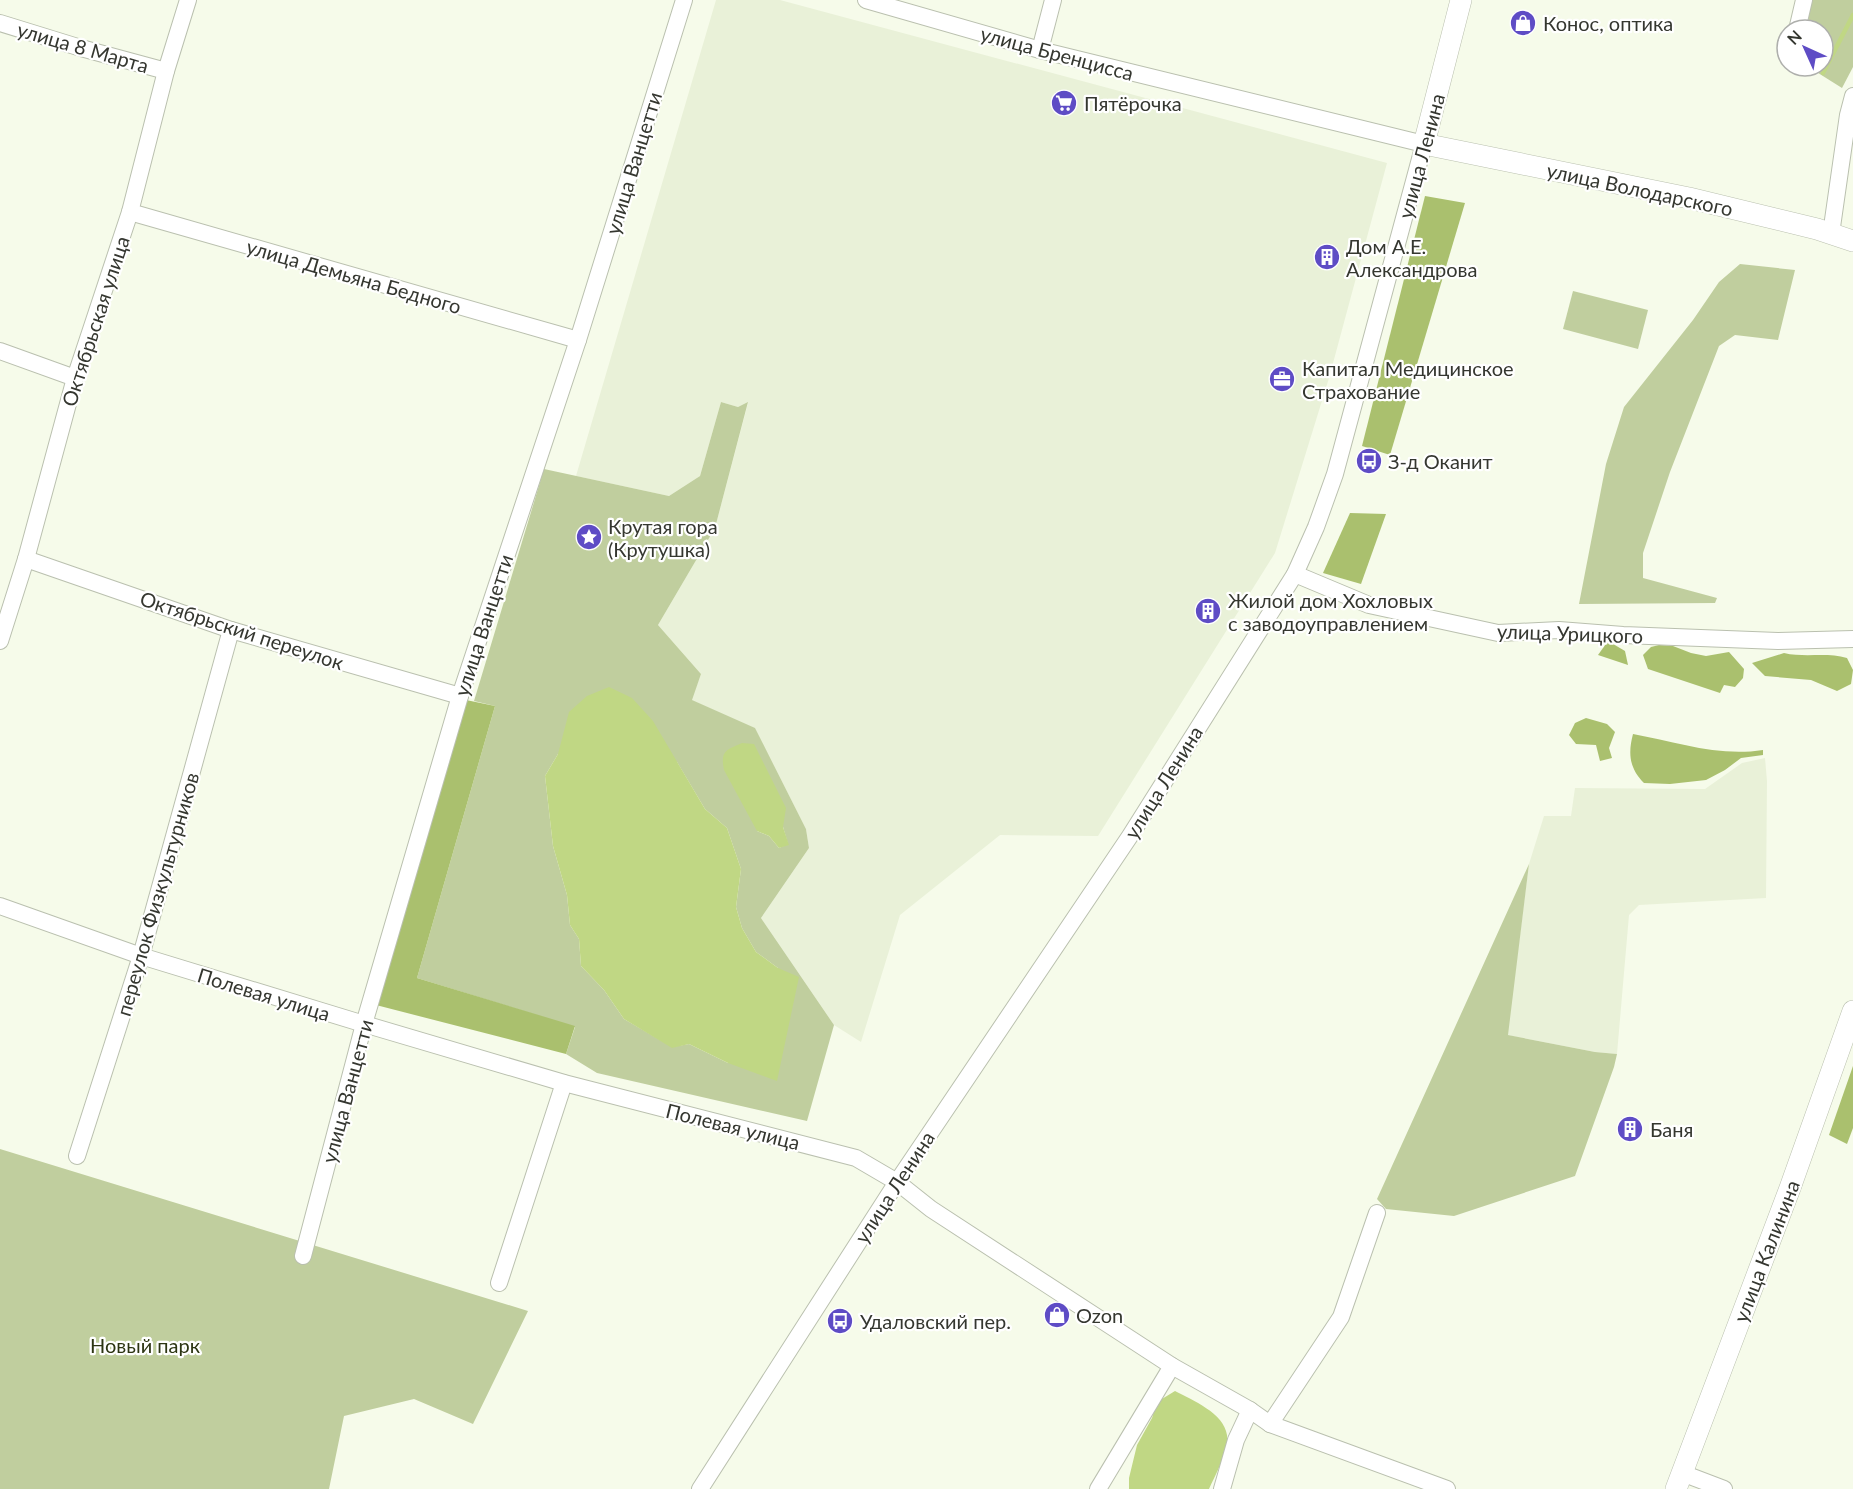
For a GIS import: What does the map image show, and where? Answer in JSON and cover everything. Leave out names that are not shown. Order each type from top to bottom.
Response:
[{"type":"main road","name":"улица Ленина","points":[[1424,144],[1461,0]]},
{"type":"main road","name":"улица Володарского","points":[[1424,144],[1689,198],[1831,234],[1853,242]]},
{"type":"main road","name":"улица Калинина","points":[[1679,1481],[1790,1188],[1853,1011]]},
{"type":"street","name":"Октябрьская улица","points":[[0,641],[26,559],[75,378],[130,212],[166,71],[188,0]]},
{"type":"street","name":"улица Ванцетти","points":[[303,1256],[364,1024],[460,696],[578,340],[684,0]]},
{"type":"street","name":"улица Бренцисса","points":[[866,0],[1040,50],[1424,144]]},
{"type":"street","points":[[1040,50],[1053,0]]},
{"type":"street","points":[[1800,18],[1804,0]]},
{"type":"street","name":"улица 8 Марта","points":[[0,23],[166,71]]},
{"type":"street","points":[[1831,234],[1848,115],[1853,96]]},
{"type":"street","name":"улица Ленина","points":[[700,1489],[897,1182],[1130,836],[1295,574],[1316,527],[1335,474],[1424,144]]},
{"type":"street","name":"улица Демьяна Бедного","points":[[130,212],[578,340]]},
{"type":"street","points":[[0,351],[75,378]]},
{"type":"street","name":"Октябрьский переулок","points":[[26,559],[231,630],[460,696]]},
{"type":"street","name":"улица Урицкого","points":[[1295,574],[1369,605],[1497,633],[1559,630],[1778,641],[1853,639]]},
{"type":"street","name":"переулок Физкультурников","points":[[76,1156],[141,956],[231,630]]},
{"type":"street","name":"Полевая улица","points":[[0,906],[141,956],[564,1083],[856,1158],[897,1182],[931,1209],[1172,1366],[1250,1410],[1270,1424],[1447,1489]]},
{"type":"street","points":[[499,1283],[564,1083]]},
{"type":"street","points":[[1270,1424],[1341,1317],[1377,1213]]},
{"type":"street","points":[[1098,1489],[1172,1366]]},
{"type":"street","points":[[1222,1489],[1236,1440],[1250,1410]]},
{"type":"street","points":[[1679,1481],[1724,1489]]},
{"type":"shaded area","points":[[716,0],[780,0],[1387,163],[1329,378],[1275,553],[1098,836],[1000,835],[900,915],[861,1042],[834,1025],[761,918],[809,848],[806,829],[755,729],[691,700],[701,674],[658,625],[715,528],[748,403],[738,407],[721,402],[700,476],[669,496],[576,476]]},
{"type":"shaded area","points":[[1425,196],[1465,203],[1390,455],[1362,446]]},
{"type":"shaded area","points":[[1350,513],[1386,514],[1361,584],[1323,573]]},
{"type":"shaded area","points":[[1608,641],[1625,651],[1628,665],[1598,655]]},
{"type":"shaded area","points":[[1673,646],[1706,656],[1729,652],[1744,669],[1743,678],[1735,687],[1724,685],[1720,693],[1648,669],[1643,655],[1651,647]]},
{"type":"shaded area","points":[[1784,653],[1832,655],[1847,658],[1853,670],[1851,684],[1837,691],[1811,680],[1765,676],[1752,663]]},
{"type":"shaded area","points":[[609,687],[632,698],[653,721],[705,809],[727,828],[741,869],[736,907],[742,928],[756,952],[778,968],[799,977],[777,1081],[728,1063],[689,1044],[672,1048],[624,1019],[604,990],[581,966],[579,939],[570,925],[567,895],[553,846],[545,776],[558,754],[569,712],[587,696]]},
{"type":"shaded area","points":[[466,700],[495,706],[417,978],[575,1026],[566,1054],[376,1005]]},
{"type":"shaded area","points":[[1586,718],[1607,724],[1615,732],[1609,748],[1612,758],[1600,761],[1596,745],[1576,744],[1569,735],[1575,723]]},
{"type":"shaded area","points":[[1633,734],[1730,752],[1763,750],[1763,755],[1741,758],[1706,780],[1670,784],[1644,783],[1635,772],[1631,760],[1630,748]]},
{"type":"shaded area","points":[[742,743],[754,744],[786,808],[783,827],[789,845],[779,848],[769,836],[757,831],[724,770],[723,759],[726,752]]},
{"type":"shaded area","points":[[1765,758],[1767,781],[1766,898],[1639,905],[1629,915],[1617,1054],[1507,1035],[1529,864],[1544,816],[1571,816],[1575,788],[1705,789],[1742,763]]},
{"type":"shaded area","points":[[1853,1066],[1853,1128],[1847,1144],[1829,1135]]},
{"type":"shaded area","points":[[1175,1391],[1206,1408],[1225,1427],[1226,1448],[1215,1477],[1209,1489],[1129,1489],[1129,1478],[1137,1445],[1152,1418],[1157,1402]]},
{"type":"green space","points":[[1811,0],[1853,0],[1853,67],[1842,88],[1826,78],[1835,78],[1835,18],[1809,18]]},
{"type":"green space","points":[[1740,264],[1795,270],[1778,340],[1735,335],[1719,346],[1670,472],[1643,553],[1643,578],[1717,598],[1715,603],[1579,604],[1606,464],[1624,407],[1693,320],[1719,282]]},
{"type":"green space","points":[[1573,291],[1648,310],[1638,349],[1563,329]]},
{"type":"green space","points":[[721,402],[738,407],[748,402],[715,528],[658,625],[701,674],[692,700],[755,728],[806,829],[809,848],[761,918],[834,1025],[807,1121],[597,1073],[566,1054],[575,1027],[417,978],[495,706],[474,701],[544,469],[669,496],[700,476]],"holes":[[[558,754],[677,762],[705,809],[727,828],[741,869],[736,907],[742,928],[756,952],[778,968],[728,1063],[689,1044],[672,1047],[624,1019],[604,990],[581,966],[579,939],[570,925],[567,895],[553,846],[545,776]],[[783,827],[788,844],[779,848],[769,836],[757,831]]]},
{"type":"green space","points":[[1529,864],[1508,1035],[1595,1052],[1617,1054],[1575,1176],[1454,1216],[1386,1209],[1377,1199]]},
{"type":"green space","name":"Новый парк","points":[[0,1149],[528,1311],[473,1424],[414,1399],[344,1416],[329,1489],[0,1489]]},
{"type":"waterway","points":[[1835,50],[1853,15]]},
{"type":"place","name":"Конос, оптика","points":[[1523,23]]},
{"type":"place","name":"Пятёрочка","points":[[1064,103]]},
{"type":"place","name":"Дом А.Е. Александрова","points":[[1327,257]]},
{"type":"place","name":"Капитал Медицинское Страхование","points":[[1282,379]]},
{"type":"place","name":"З-д Оканит","points":[[1369,461]]},
{"type":"place","name":"Крутая гора (Крутушка)","points":[[589,537]]},
{"type":"place","name":"Жилой дом Хохловых с заводоуправлением","points":[[1208,611]]},
{"type":"place","name":"Баня","points":[[1630,1129]]},
{"type":"place","name":"Ozon","points":[[1057,1315]]},
{"type":"place","name":"Удаловский пер.","points":[[840,1321]]}]
